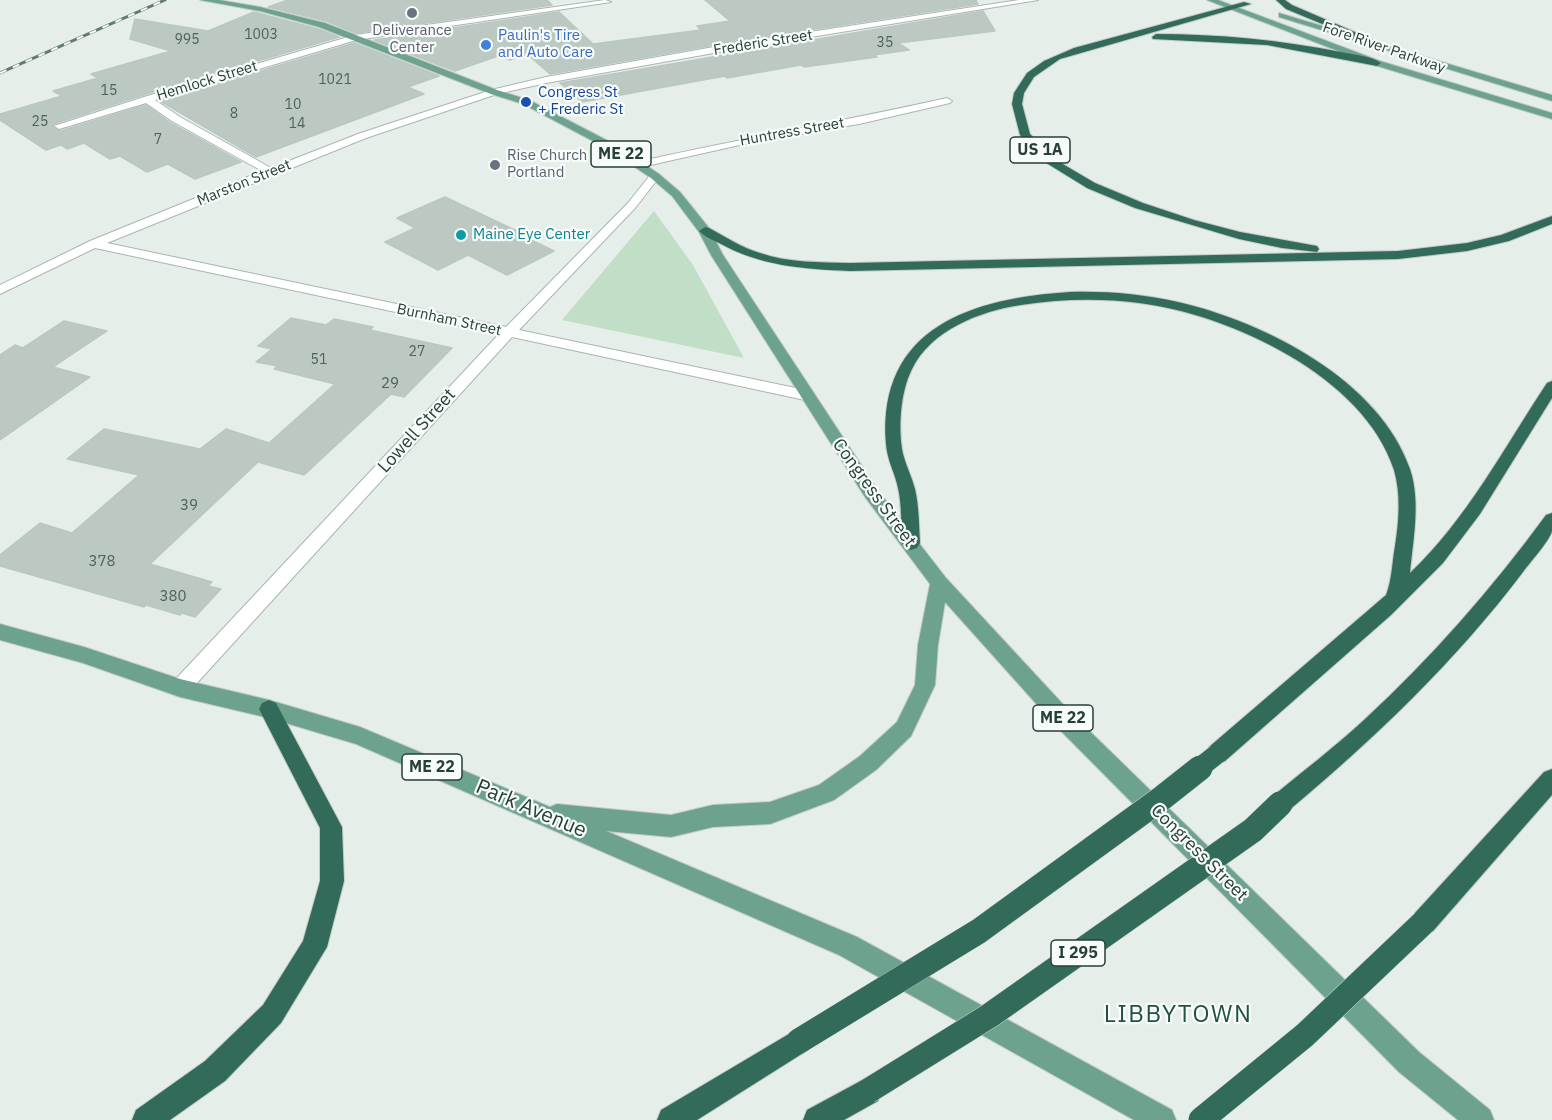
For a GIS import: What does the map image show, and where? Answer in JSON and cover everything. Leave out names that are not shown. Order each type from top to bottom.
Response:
[{"type":"highway","points":[[1280,0],[1289,7],[1388,48]]},
{"type":"highway","name":"US 1A","points":[[1246,4],[1235,4],[1052,59],[1033,73],[1020,90],[1017,109],[1024,130],[1036,147],[1054,162],[1086,182],[1123,200],[1188,223],[1286,245],[1398,255],[1467,247],[1505,238],[1552,220]]},
{"type":"highway","points":[[1125,38],[1184,37],[1252,40],[1304,47],[1377,63]]},
{"type":"highway","points":[[705,231],[754,255],[810,266],[1398,255]]},
{"type":"highway","points":[[911,543],[907,491],[895,454],[894,417],[904,369],[923,344],[949,324],[981,310],[1013,302],[1053,296],[1102,295],[1144,299],[1186,308],[1284,346],[1327,373],[1368,412],[1389,440],[1402,469],[1407,501],[1405,539],[1395,598]]},
{"type":"highway","points":[[670,1120],[979,931],[1162,798],[1217,754],[1395,598],[1437,558],[1474,510],[1552,386]]},
{"type":"highway","name":"I 295","points":[[817,1120],[989,1016],[1253,830],[1280,804],[1371,727],[1462,632],[1533,546],[1552,519]]},
{"type":"highway","points":[[146,1120],[215,1071],[272,1014],[314,946],[332,881],[331,827],[268,709]]},
{"type":"highway","points":[[1201,1120],[1305,1035],[1424,922],[1552,779]]},
{"type":"main road","name":"Congress Street","points":[[204,0],[237,3],[302,20],[526,102],[612,147],[655,176],[676,194],[705,231],[717,255],[805,395],[871,493],[939,583],[1065,721],[1400,1054],[1480,1120]]},
{"type":"main road","name":"Fore River Parkway","points":[[1210,0],[1235,4],[1377,63],[1552,116]]},
{"type":"main road","name":"Fore River Parkway","points":[[1246,4],[1552,98]]},
{"type":"main road","points":[[540,813],[671,826],[713,816],[770,813],[826,793],[868,763],[904,729],[925,685],[928,645],[939,583]]},
{"type":"main road","name":"Park Avenue","points":[[0,632],[84,655],[180,688],[268,709],[360,736],[848,946],[1162,1120]]},
{"type":"street","name":"Frederic Street","points":[[494,92],[546,80],[725,48],[1034,0]]},
{"type":"street","name":"Hemlock Street","points":[[59,126],[355,38],[607,2]]},
{"type":"street","name":"Marston Street","points":[[0,290],[94,244],[271,172],[414,117],[494,92]]},
{"type":"street","points":[[147,99],[195,130],[271,172]]},
{"type":"street","name":"Huntress Street","points":[[637,165],[744,141],[947,101]]},
{"type":"street","name":"Lowell Street","points":[[180,688],[508,333],[632,205],[655,176]]},
{"type":"street","name":"Burnham Street","points":[[94,244],[805,395]]},
{"type":"green space","points":[[654,211],[693,265],[744,358],[562,320]]},
{"type":"building","points":[[288,0],[547,0],[552,5],[356,33],[326,21],[268,7]]},
{"type":"building","points":[[705,0],[976,0],[978,4],[725,43],[550,74],[527,54],[510,60],[498,56],[455,71],[374,40],[559,12],[593,44],[701,30],[697,26],[730,21]]},
{"type":"building","points":[[983,11],[995,31],[898,43],[909,50],[874,55],[877,57],[804,67],[801,65],[727,78],[725,76],[582,102],[560,83]]},
{"type":"building","points":[[254,12],[339,37],[143,95],[53,124],[52,127],[60,131],[146,105],[171,123],[241,162],[195,179],[168,164],[147,172],[120,156],[110,159],[84,143],[67,149],[61,145],[46,150],[0,120],[0,114],[62,96],[53,91],[98,78],[91,74],[171,51],[130,39],[135,19],[208,31]]},
{"type":"building","points":[[354,43],[439,76],[408,87],[424,94],[256,157],[160,101]]},
{"type":"building","name":"Maine Eye Center","points":[[445,197],[554,251],[507,275],[468,255],[438,270],[385,242],[415,228],[397,218]]},
{"type":"building","points":[[291,318],[326,325],[334,319],[373,327],[370,330],[452,348],[404,397],[391,394],[304,475],[258,462],[150,564],[212,582],[208,586],[221,589],[195,617],[146,605],[144,607],[0,566],[0,555],[40,523],[72,533],[139,475],[67,459],[104,429],[200,449],[226,429],[269,443],[335,384],[274,369],[278,366],[256,362],[272,349],[258,346]]},
{"type":"building","points":[[64,321],[107,331],[53,367],[90,377],[0,440],[0,355],[15,345],[23,348]]},
{"type":"railway","points":[[0,73],[165,0]]},
{"type":"place","name":"Deliverance Center","points":[[412,13]]},
{"type":"place","name":"Paulin's Tire and Auto Care","points":[[486,45]]},
{"type":"place","name":"Congress St + Frederic St","points":[[526,102]]},
{"type":"place","name":"Rise Church Portland","points":[[495,165]]},
{"type":"place","name":"Maine Eye Center","points":[[461,235]]},
{"type":"district","name":"LIBBYTOWN","points":[[1178,1015]]}]
